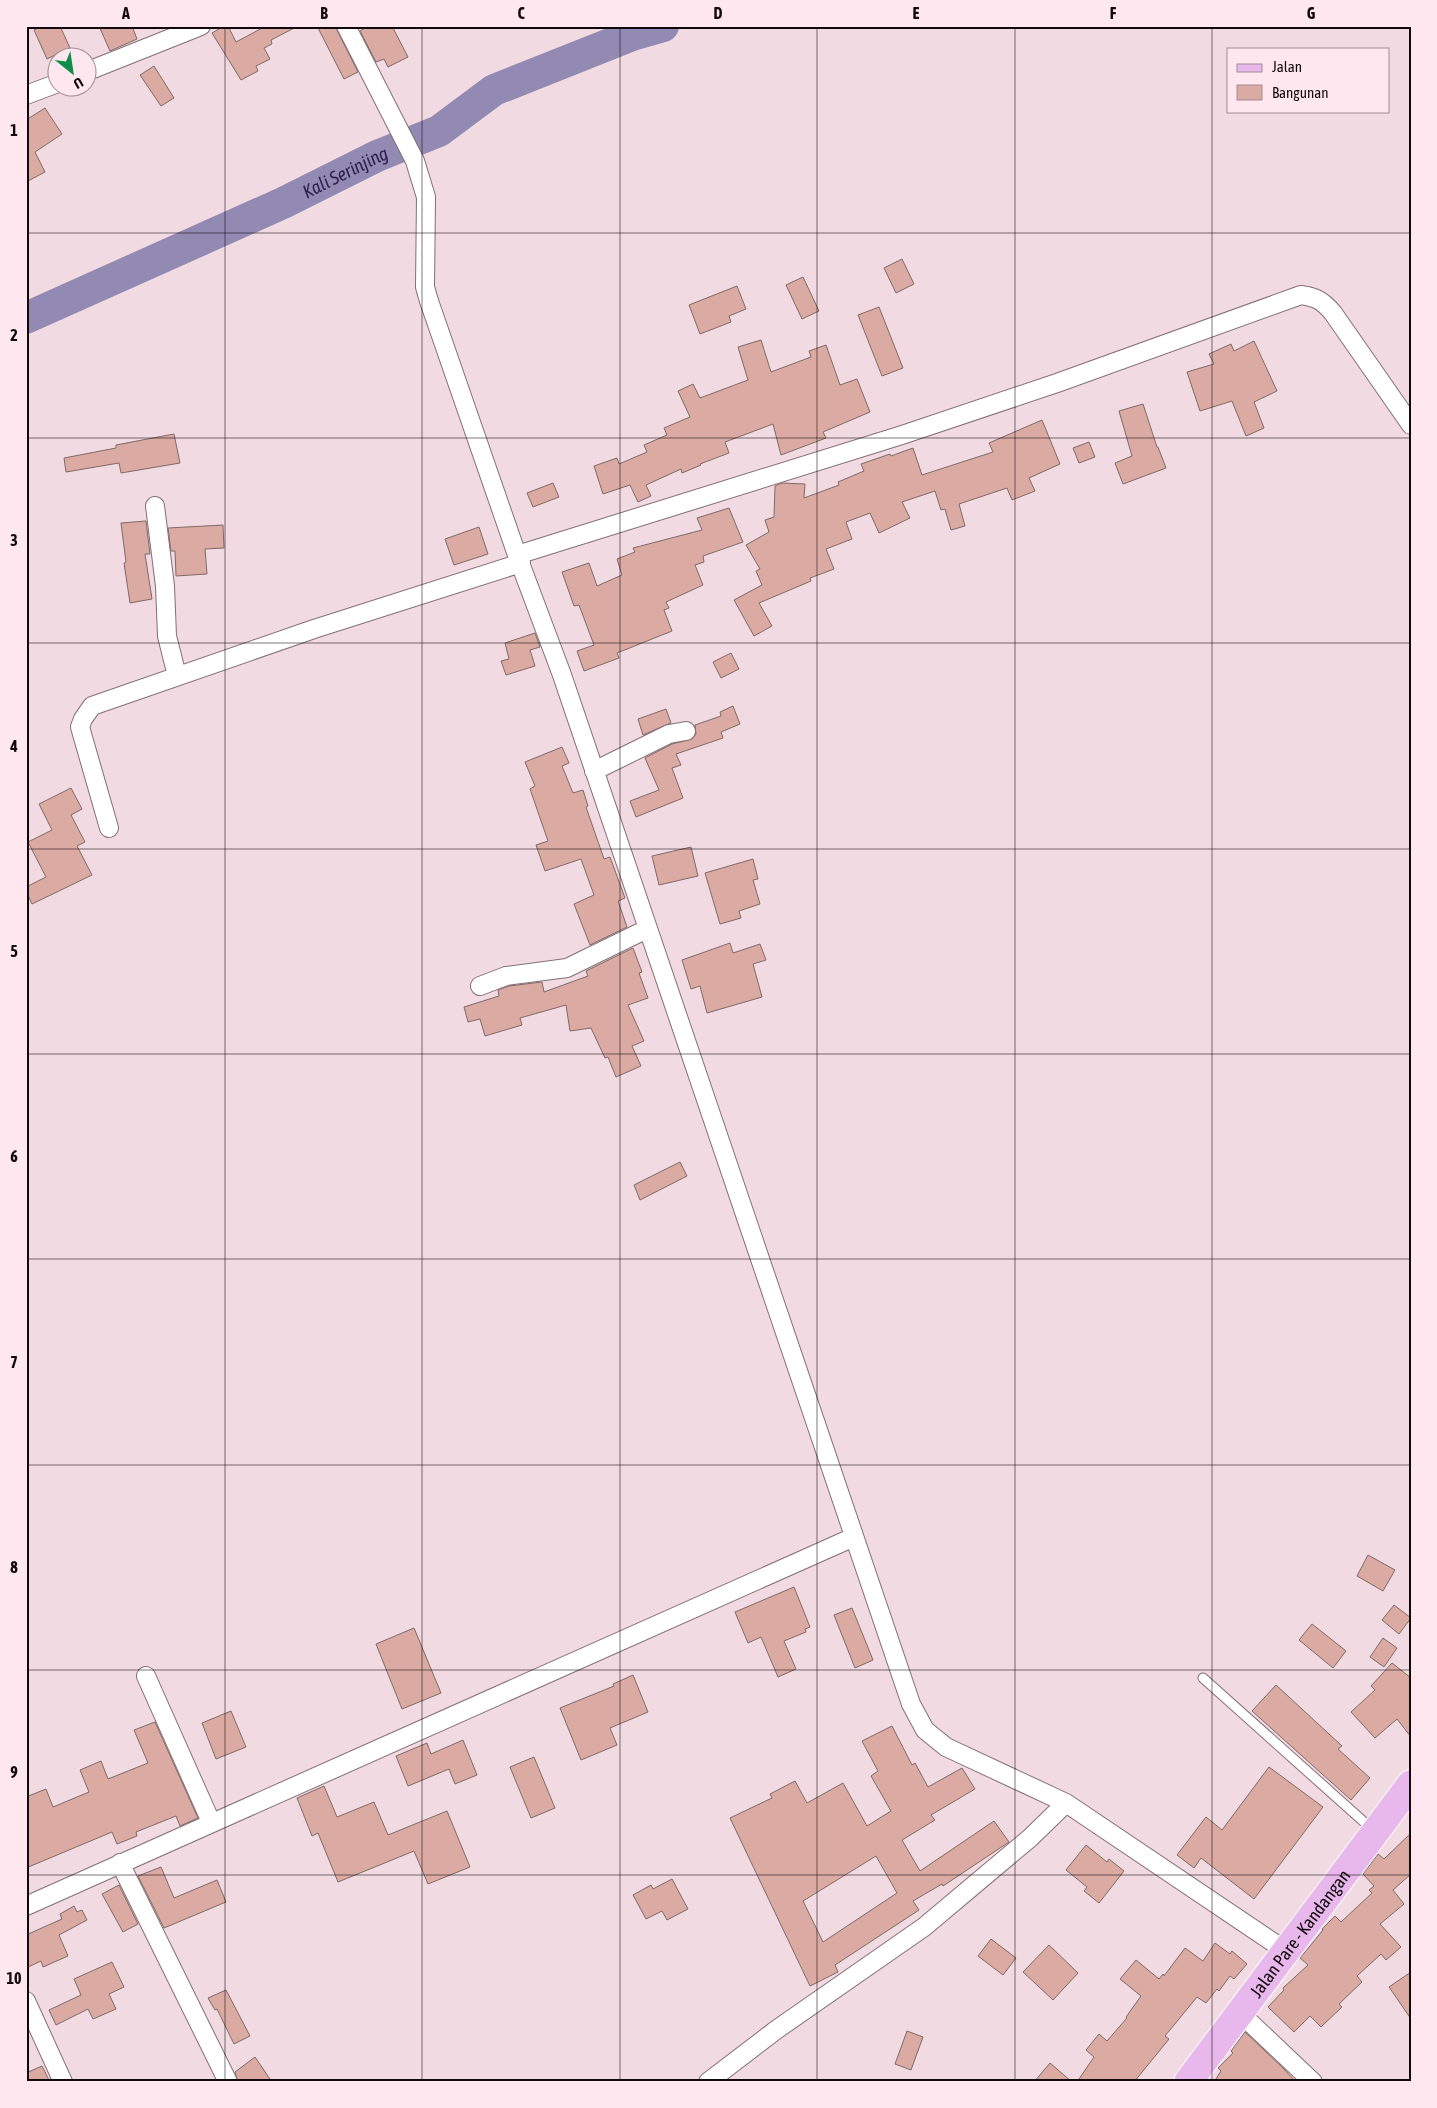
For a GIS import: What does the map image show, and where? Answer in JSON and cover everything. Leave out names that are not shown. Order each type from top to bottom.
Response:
[{"type":"main road","name":"Jalan Pare - Kandangan","points":[[1188,2082],[1375,1832],[1407,1799]]},
{"type":"street","points":[[98,67],[201,26]]},
{"type":"street","points":[[346,26],[415,162],[426,197],[425,286],[429,301],[594,771],[910,1704],[925,1730],[946,1747],[1066,1803],[1286,1950]]},
{"type":"street","points":[[26,95],[48,87]]},
{"type":"street","points":[[109,828],[80,727],[92,706],[99,702],[519,559],[975,410],[1212,329],[1301,295],[1314,296],[1333,313],[1411,426]]},
{"type":"street","points":[[155,506],[165,586],[167,636],[178,676]]},
{"type":"street","points":[[594,771],[669,734],[686,731]]},
{"type":"street","points":[[480,986],[506,976],[567,968],[647,930]]},
{"type":"street","points":[[26,1906],[854,1537]]},
{"type":"street","points":[[146,1676],[211,1822]]},
{"type":"street","points":[[708,2082],[776,2030],[924,1927],[1030,1838],[1066,1803]]},
{"type":"street","points":[[120,1863],[228,2082]]},
{"type":"street","points":[[26,2001],[63,2082]]},
{"type":"street","points":[[1240,2013],[1314,2082]]},
{"type":"lane","points":[[1204,1678],[1375,1832]]},
{"type":"building","points":[[43,26],[60,26],[70,48],[48,48],[47,59],[34,30]]},
{"type":"building","points":[[99,26],[132,26],[137,39],[110,51]]},
{"type":"building","points":[[224,26],[228,26],[236,42],[266,26],[298,26],[271,40],[272,44],[264,48],[270,59],[256,66],[258,71],[241,80],[212,33]]},
{"type":"building","points":[[317,26],[335,26],[358,72],[344,79]]},
{"type":"building","points":[[368,26],[392,26],[408,57],[388,67],[384,59],[376,62],[360,31]]},
{"type":"building","points":[[154,66],[174,98],[161,106],[140,75]]},
{"type":"building","points":[[45,108],[62,134],[35,152],[45,172],[26,182],[26,120]]},
{"type":"building","points":[[902,259],[914,284],[896,293],[884,268]]},
{"type":"building","points":[[803,277],[819,311],[802,319],[786,285]]},
{"type":"building","points":[[737,286],[746,309],[729,316],[731,322],[700,334],[689,305]]},
{"type":"building","points":[[879,307],[903,368],[882,376],[858,315]]},
{"type":"building","points":[[761,340],[771,372],[811,357],[809,351],[826,345],[840,385],[857,379],[870,412],[823,432],[826,438],[781,455],[773,424],[725,442],[729,453],[682,473],[681,469],[646,485],[651,496],[638,502],[630,485],[603,494],[594,466],[617,458],[619,464],[647,452],[644,445],[667,435],[664,428],[690,417],[678,391],[693,384],[700,398],[748,380],[738,347]]},
{"type":"building","points":[[1254,341],[1277,391],[1254,402],[1264,428],[1246,436],[1232,401],[1200,411],[1187,372],[1214,364],[1209,354],[1231,344],[1234,351]]},
{"type":"building","points":[[1143,404],[1166,468],[1123,484],[1115,463],[1132,456],[1119,411]]},
{"type":"building","points":[[1042,420],[1060,464],[1029,478],[1035,491],[1012,500],[1007,488],[959,504],[965,526],[951,530],[945,509],[941,510],[935,491],[902,502],[910,518],[879,533],[870,513],[846,522],[852,539],[826,549],[834,569],[810,578],[811,581],[759,603],[772,626],[754,636],[734,600],[762,585],[756,571],[760,569],[746,545],[769,532],[765,520],[774,517],[775,486],[782,483],[805,484],[804,498],[839,485],[838,482],[864,471],[861,464],[913,448],[922,475],[993,452],[989,443]]},
{"type":"building","points":[[174,434],[180,463],[121,473],[119,463],[66,472],[64,458],[116,448],[116,445]]},
{"type":"building","points":[[1089,442],[1095,457],[1079,463],[1073,448]]},
{"type":"building","points":[[553,483],[559,497],[533,507],[527,493]]},
{"type":"building","points":[[729,508],[743,542],[703,556],[704,562],[695,565],[703,585],[666,602],[669,608],[664,610],[672,631],[617,653],[619,658],[584,671],[577,651],[594,645],[579,605],[574,606],[562,572],[589,563],[597,586],[622,575],[617,559],[635,552],[633,548],[702,530],[697,518]]},
{"type":"building","points":[[146,521],[150,554],[145,554],[152,599],[130,603],[121,523]]},
{"type":"building","points":[[223,525],[224,548],[205,549],[207,574],[176,576],[175,551],[171,551],[168,528]]},
{"type":"building","points":[[479,527],[488,554],[454,565],[445,539]]},
{"type":"building","points":[[535,633],[540,647],[530,650],[535,666],[506,675],[501,661],[509,659],[505,643]]},
{"type":"building","points":[[731,653],[739,669],[721,678],[713,662]]},
{"type":"building","points":[[733,706],[740,724],[721,732],[723,738],[676,754],[681,765],[672,768],[683,798],[636,817],[630,801],[659,790],[645,758],[672,744],[692,739],[696,734],[695,725],[721,716],[720,712]]},
{"type":"building","points":[[666,709],[671,723],[643,735],[638,719]]},
{"type":"building","points":[[562,747],[569,763],[562,766],[573,793],[583,790],[588,806],[586,807],[604,859],[610,857],[625,898],[618,901],[627,927],[590,945],[574,904],[594,895],[581,859],[545,871],[536,845],[548,841],[530,789],[535,786],[525,762]]},
{"type":"building","points":[[71,788],[82,809],[71,815],[85,842],[77,846],[92,875],[32,904],[26,887],[46,877],[28,842],[52,830],[39,804]]},
{"type":"building","points":[[691,847],[698,876],[659,885],[652,856]]},
{"type":"building","points":[[753,859],[758,879],[753,880],[760,904],[739,911],[741,918],[720,924],[705,873]]},
{"type":"building","points":[[730,943],[733,953],[760,944],[766,960],[753,964],[762,997],[707,1013],[700,986],[691,989],[682,960]]},
{"type":"building","points":[[633,948],[642,972],[639,973],[648,998],[628,1005],[644,1041],[632,1046],[641,1066],[616,1077],[608,1057],[605,1058],[591,1028],[570,1031],[566,1005],[520,1018],[522,1025],[485,1036],[480,1019],[468,1022],[464,1007],[499,996],[498,990],[509,986],[542,982],[544,992],[588,976],[586,971]]},
{"type":"building","points":[[680,1162],[687,1176],[640,1200],[634,1185]]},
{"type":"building","points":[[1368,1555],[1395,1570],[1383,1591],[1357,1576]]},
{"type":"building","points":[[794,1587],[810,1627],[805,1629],[806,1632],[784,1641],[796,1669],[778,1677],[761,1637],[748,1643],[735,1612]]},
{"type":"building","points":[[1394,1605],[1411,1618],[1399,1634],[1382,1620]]},
{"type":"building","points":[[852,1608],[873,1660],[855,1668],[834,1615]]},
{"type":"building","points":[[1312,1624],[1346,1651],[1333,1668],[1299,1640]]},
{"type":"building","points":[[414,1628],[441,1693],[402,1709],[376,1644]]},
{"type":"building","points":[[1383,1638],[1397,1648],[1384,1667],[1370,1657]]},
{"type":"building","points":[[1392,1663],[1411,1678],[1411,1737],[1397,1719],[1375,1738],[1351,1712],[1375,1690],[1371,1686]]},
{"type":"building","points":[[633,1675],[648,1712],[610,1728],[617,1745],[581,1760],[560,1708],[614,1686],[613,1684]]},
{"type":"building","points":[[1276,1685],[1342,1746],[1338,1749],[1370,1778],[1351,1800],[1252,1711]]},
{"type":"building","points":[[231,1711],[246,1747],[216,1759],[202,1723]]},
{"type":"building","points":[[155,1722],[198,1818],[180,1826],[176,1816],[136,1832],[137,1836],[117,1844],[112,1832],[26,1868],[26,1797],[46,1789],[53,1807],[89,1792],[80,1770],[101,1761],[108,1779],[148,1763],[134,1730]]},
{"type":"building","points":[[892,1726],[912,1765],[915,1763],[928,1787],[962,1768],[975,1789],[931,1815],[935,1820],[902,1840],[920,1871],[994,1821],[1009,1842],[943,1886],[942,1884],[913,1901],[919,1910],[835,1965],[838,1972],[810,1986],[730,1818],[772,1798],[770,1794],[795,1781],[807,1803],[843,1783],[867,1826],[891,1811],[871,1776],[878,1771],[862,1741]],"holes":[[[876,1856],[897,1893],[823,1942],[803,1901]]]},
{"type":"building","points":[[463,1740],[477,1775],[455,1784],[449,1769],[408,1786],[396,1756],[427,1743],[431,1754]]},
{"type":"building","points":[[534,1757],[555,1808],[531,1818],[510,1767]]},
{"type":"building","points":[[1269,1767],[1323,1807],[1254,1899],[1201,1858],[1194,1868],[1177,1855],[1206,1817],[1222,1830]]},
{"type":"building","points":[[324,1786],[337,1817],[374,1802],[388,1835],[447,1811],[470,1867],[428,1884],[414,1851],[338,1882],[318,1833],[312,1836],[297,1798]]},
{"type":"building","points":[[1411,1833],[1411,1874],[1393,1890],[1404,1904],[1380,1924],[1401,1947],[1386,1960],[1381,1954],[1357,1976],[1362,1982],[1339,2004],[1342,2007],[1321,2027],[1310,2016],[1294,2032],[1268,2007],[1284,1990],[1283,1988],[1308,1965],[1300,1958],[1322,1929],[1335,1916],[1341,1922],[1372,1893],[1369,1890],[1374,1886],[1363,1874],[1378,1854],[1384,1859]]},
{"type":"building","points":[[1086,1845],[1107,1862],[1109,1859],[1124,1871],[1099,1903],[1084,1891],[1087,1887],[1066,1870]]},
{"type":"building","points":[[161,1867],[174,1898],[217,1880],[226,1902],[164,1928],[138,1876]]},
{"type":"building","points":[[672,1879],[688,1909],[667,1920],[662,1911],[646,1919],[633,1895],[651,1885],[653,1889]]},
{"type":"building","points":[[119,1885],[138,1924],[123,1932],[102,1894]]},
{"type":"building","points":[[74,1906],[77,1912],[82,1910],[87,1920],[59,1935],[68,1956],[43,1967],[41,1961],[26,1968],[26,1935],[62,1919],[60,1914]]},
{"type":"building","points":[[991,1939],[1016,1958],[1003,1975],[978,1956]]},
{"type":"building","points":[[1215,1943],[1230,1954],[1232,1951],[1247,1964],[1234,1979],[1230,1976],[1219,1991],[1217,1989],[1206,2003],[1197,1997],[1165,2036],[1169,2039],[1134,2082],[1077,2082],[1094,2057],[1086,2050],[1099,2034],[1107,2041],[1127,2018],[1141,1996],[1120,1979],[1136,1960],[1159,1979],[1163,1974],[1164,1976],[1185,1948],[1203,1961]]},
{"type":"building","points":[[1049,1945],[1078,1973],[1053,2000],[1023,1972]]},
{"type":"building","points":[[112,1962],[124,1987],[109,1994],[116,2009],[93,2019],[88,2009],[56,2025],[49,2010],[81,1995],[74,1979]]},
{"type":"building","points":[[1411,1972],[1411,2019],[1389,1987]]},
{"type":"building","points":[[226,1990],[250,2036],[234,2044],[217,2009],[215,2010],[208,1998]]},
{"type":"building","points":[[907,2031],[923,2037],[911,2070],[895,2064]]},
{"type":"building","points":[[1245,2032],[1296,2082],[1214,2082],[1221,2071],[1218,2068],[1233,2053],[1231,2051]]},
{"type":"building","points":[[255,2057],[272,2082],[238,2082],[235,2072]]},
{"type":"building","points":[[1050,2063],[1072,2082],[1034,2082]]},
{"type":"building","points":[[42,2066],[50,2082],[26,2082],[26,2073]]},
{"type":"waterway","name":"Kali Serinjing","points":[[26,318],[283,203],[377,156],[439,131],[494,90],[635,34],[663,26]]}]
